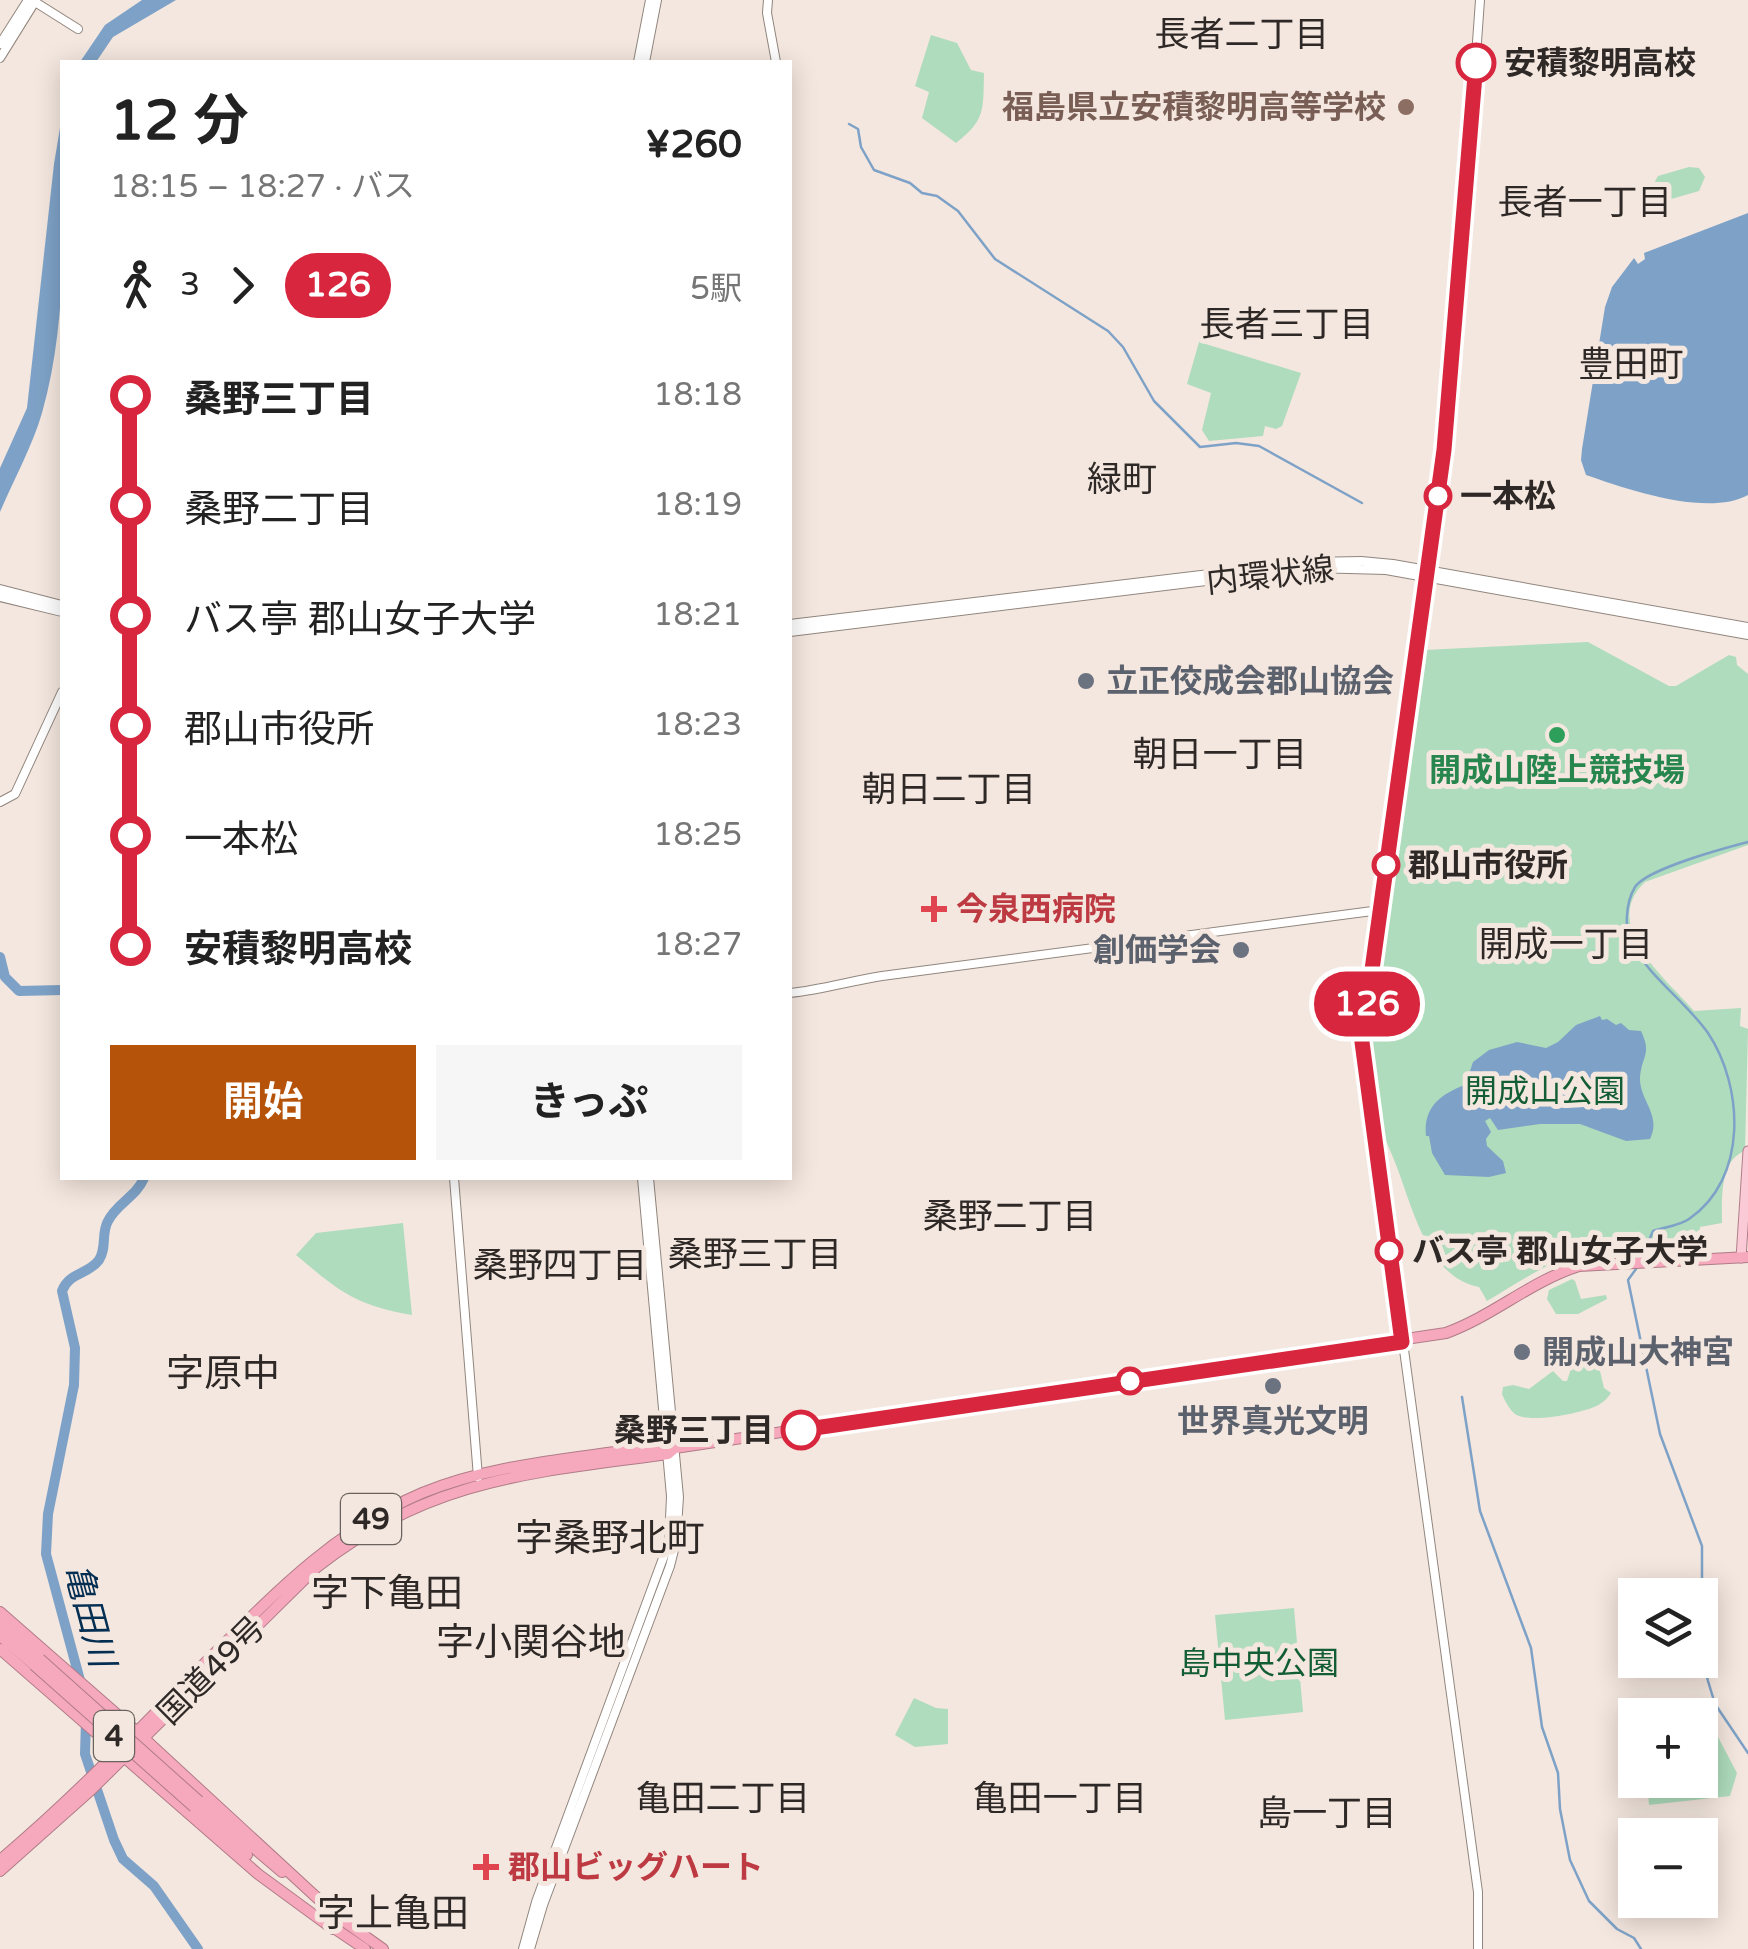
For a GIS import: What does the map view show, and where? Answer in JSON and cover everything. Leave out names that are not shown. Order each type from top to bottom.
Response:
[{"type":"highway","name":"国道49号","points":[[0,1871],[122,1753],[281,1586],[335,1542],[422,1494],[539,1462],[1402,1342],[1446,1334],[1470,1324],[1558,1273],[1580,1266],[1744,1258]]},
{"type":"highway","points":[[0,1612],[140,1734],[336,1924]]},
{"type":"highway","name":"4","points":[[0,1624],[196,1804],[364,1949]]},
{"type":"highway","name":"4","points":[[0,1636],[37,1662]]},
{"type":"highway","points":[[0,1649],[258,1874],[336,1924]]},
{"type":"highway","name":"国道49号","points":[[0,1860],[89,1785]]},
{"type":"highway","name":"4","points":[[336,1924],[382,1949]]},
{"type":"main road","points":[[1744,1258],[1748,1152]]},
{"type":"street","points":[[32,0],[78,29]]},
{"type":"street","points":[[0,44],[32,0]]},
{"type":"street","points":[[0,58],[32,0]]},
{"type":"street","points":[[642,60],[653,0]]},
{"type":"street","points":[[768,0],[766,13],[776,60]]},
{"type":"street","points":[[1478,1949],[1478,1892],[1362,1042],[1455,350],[1480,0]]},
{"type":"street","name":"内環状線","points":[[792,624],[1311,562],[1362,561],[1748,631]]},
{"type":"street","name":"内環状線","points":[[792,632],[1312,568],[1426,574]]},
{"type":"street","points":[[0,589],[60,607]]},
{"type":"street","points":[[0,597],[60,608]]},
{"type":"street","points":[[0,802],[15,794],[60,696]]},
{"type":"street","points":[[792,993],[882,976],[1380,910]]},
{"type":"street","points":[[454,1180],[478,1480]]},
{"type":"street","points":[[646,1180],[666,1445]]},
{"type":"street","points":[[526,1949],[670,1566],[679,1518],[666,1445],[646,1180]]},
{"type":"green space","points":[[931,35],[957,43],[971,70],[984,73],[981,113],[956,143],[922,118],[929,92],[915,86]]},
{"type":"green space","points":[[1699,168],[1705,177],[1699,191],[1668,200],[1655,194],[1653,185],[1658,176]]},
{"type":"green space","points":[[1199,342],[1301,373],[1282,426],[1265,426],[1263,436],[1209,441],[1202,430],[1211,393],[1187,384]]},
{"type":"green space","name":"開成山公園","points":[[1588,642],[1669,686],[1676,686],[1729,655],[1736,657],[1737,665],[1748,674],[1748,845],[1645,882],[1633,899],[1629,916],[1642,951],[1694,1011],[1741,1008],[1740,1026],[1748,1029],[1745,1151],[1730,1163],[1726,1172],[1722,1223],[1700,1227],[1698,1252],[1619,1248],[1579,1253],[1538,1271],[1487,1301],[1479,1287],[1447,1271],[1425,1240],[1380,1125],[1372,1084],[1370,1049],[1424,650]]},
{"type":"green space","points":[[403,1223],[412,1315],[376,1307],[349,1295],[296,1255],[316,1233]]},
{"type":"green space","points":[[1572,1279],[1581,1299],[1606,1295],[1607,1299],[1578,1314],[1556,1314],[1547,1299],[1549,1290]]},
{"type":"green space","points":[[1589,1344],[1594,1346],[1604,1388],[1611,1393],[1603,1402],[1583,1411],[1544,1418],[1522,1417],[1511,1410],[1502,1394],[1503,1387],[1529,1389],[1553,1371],[1567,1381],[1577,1350]]},
{"type":"green space","name":"島中央公園","points":[[1294,1608],[1303,1712],[1225,1720],[1215,1615]]},
{"type":"green space","points":[[914,1698],[948,1709],[948,1744],[915,1747],[895,1735]]},
{"type":"green space","points":[[1718,1737],[1737,1773],[1730,1796],[1718,1797]]},
{"type":"green space","points":[[1648,1798],[1712,1798],[1649,1805]]},
{"type":"water","points":[[142,0],[176,0],[113,37],[97,60],[81,60],[105,25]]},
{"type":"water","points":[[60,128],[57,340],[38,426],[0,512],[0,468],[27,408]]},
{"type":"water","points":[[1748,213],[1748,495],[1731,501],[1691,502],[1646,494],[1586,475],[1582,449],[1605,307],[1612,287],[1634,258],[1638,264],[1645,259],[1644,253]]},
{"type":"water","points":[[1600,1016],[1629,1030],[1641,1031],[1646,1050],[1640,1077],[1652,1115],[1650,1139],[1626,1141],[1580,1124],[1498,1130],[1490,1118],[1485,1121],[1491,1132],[1487,1146],[1503,1161],[1506,1173],[1489,1177],[1445,1175],[1426,1136],[1427,1117],[1435,1103],[1465,1085],[1472,1098],[1477,1095],[1469,1074],[1473,1062],[1489,1050],[1517,1042],[1546,1048],[1576,1025]]},
{"type":"waterway","points":[[849,124],[858,129],[861,147],[874,170],[937,196],[958,211],[995,259],[1108,331],[1123,347],[1154,401],[1200,447],[1236,443],[1259,446],[1362,503]]},
{"type":"waterway","points":[[1642,1257],[1653,1231],[1689,1219],[1708,1202],[1722,1181],[1734,1131],[1729,1079],[1720,1055],[1708,1033],[1633,946],[1627,925],[1629,900],[1635,887],[1654,873],[1748,842]]},
{"type":"waterway","name":"亀田川","points":[[0,957],[5,977],[19,991],[60,990]]},
{"type":"waterway","name":"亀田川","points":[[81,1684],[46,1554],[48,1514],[74,1385],[75,1348],[62,1291],[69,1280],[99,1260],[108,1221],[143,1180]]},
{"type":"waterway","points":[[1636,1269],[1628,1280],[1660,1434],[1702,1546],[1702,1657],[1715,1704],[1748,1753]]},
{"type":"waterway","points":[[1462,1397],[1480,1511],[1531,1648],[1542,1727],[1558,1773],[1570,1860],[1589,1901],[1617,1929],[1634,1938],[1641,1949]]},
{"type":"waterway","name":"亀田川","points":[[86,1720],[85,1754],[123,1859],[154,1886],[198,1949]]},
{"type":"bus line","name":"126","points":[[801,1430],[1402,1342],[1362,1042],[1444,450],[1476,63]]},
{"type":"place","name":"安積黎明高校","points":[[1476,63]]},
{"type":"place","name":"福島県立安積黎明高等学校","points":[[1406,107]]},
{"type":"place","name":"一本松","points":[[1438,496]]},
{"type":"place","name":"立正佼成会郡山協会","points":[[1086,681]]},
{"type":"place","name":"開成山陸上競技場","points":[[1557,735]]},
{"type":"place","name":"郡山市役所","points":[[1386,865]]},
{"type":"place","name":"今泉西病院","points":[[934,909]]},
{"type":"place","name":"創価学会","points":[[1241,950]]},
{"type":"place","name":"バス亭 郡山女子大学","points":[[1389,1251]]},
{"type":"place","name":"開成山大神宮","points":[[1522,1352]]},
{"type":"place","name":"世界真光文明","points":[[1273,1386]]},
{"type":"place","name":"桑野三丁目","points":[[801,1430]]},
{"type":"place","name":"郡山ビッグハート","points":[[486,1867]]},
{"type":"district","name":"長者二丁目","points":[[1242,34]]},
{"type":"district","name":"長者一丁目","points":[[1585,202]]},
{"type":"district","name":"長者三丁目","points":[[1287,324]]},
{"type":"district","name":"豊田町","points":[[1631,364]]},
{"type":"district","name":"緑町","points":[[1122,479]]},
{"type":"district","name":"朝日一丁目","points":[[1220,754]]},
{"type":"district","name":"朝日二丁目","points":[[949,789]]},
{"type":"district","name":"開成一丁目","points":[[1566,944]]},
{"type":"district","name":"桑野二丁目","points":[[1010,1216]]},
{"type":"district","name":"桑野三丁目","points":[[755,1254]]},
{"type":"district","name":"桑野四丁目","points":[[560,1265]]},
{"type":"district","name":"字原中","points":[[223,1373]]},
{"type":"district","name":"字桑野北町","points":[[610,1538]]},
{"type":"district","name":"字下亀田","points":[[387,1593]]},
{"type":"district","name":"字小関谷地","points":[[531,1642]]},
{"type":"district","name":"亀田二丁目","points":[[723,1798]]},
{"type":"district","name":"亀田一丁目","points":[[1060,1798]]},
{"type":"district","name":"島一丁目","points":[[1327,1813]]},
{"type":"district","name":"字上亀田","points":[[393,1913]]}]
